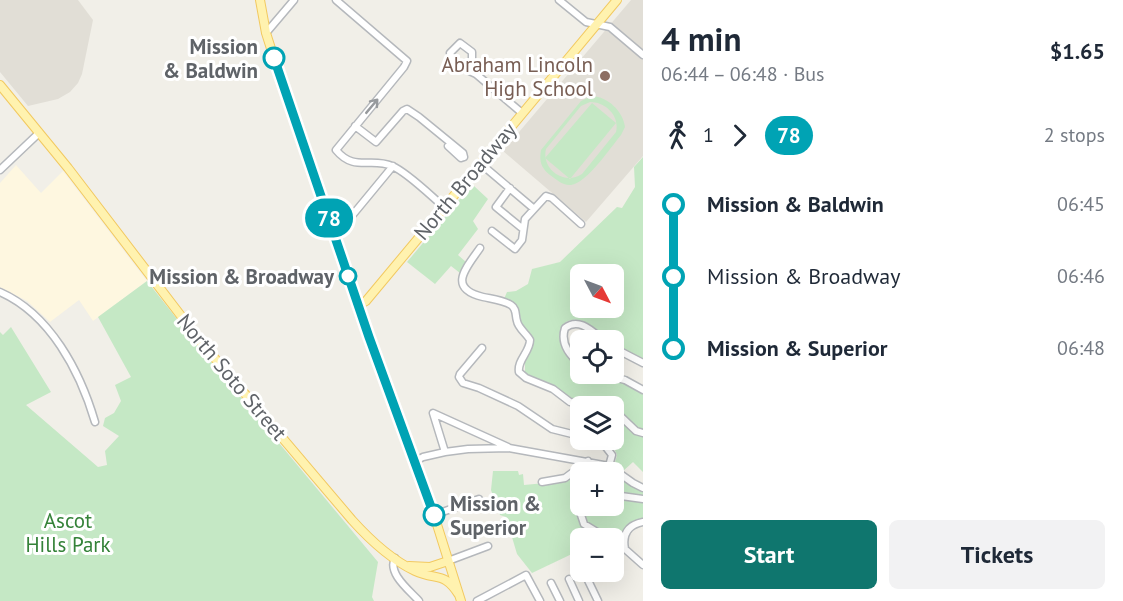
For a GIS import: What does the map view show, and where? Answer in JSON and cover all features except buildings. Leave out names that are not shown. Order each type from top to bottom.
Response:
[{"type":"main road","points":[[260,0],[266,33],[359,306],[434,515],[460,598]]},
{"type":"main road","name":"North Broadway","points":[[359,306],[366,301],[617,0]]},
{"type":"main road","name":"North Soto Street","points":[[0,85],[69,168],[201,342],[365,535],[416,571],[448,580],[460,598]]},
{"type":"main road","points":[[408,566],[430,567],[448,561]]},
{"type":"street","points":[[266,33],[294,0]]},
{"type":"street","points":[[336,0],[407,61],[336,150],[353,163],[393,166],[444,207]]},
{"type":"street","points":[[559,0],[586,22],[610,27],[643,55]]},
{"type":"street","points":[[476,74],[472,65],[472,52],[460,43],[450,55],[522,113]]},
{"type":"street","points":[[355,126],[376,142],[405,109],[419,117],[463,153],[464,157],[461,158],[415,115]]},
{"type":"street","points":[[0,170],[39,133]]},
{"type":"street","points":[[481,164],[533,208]]},
{"type":"street","points":[[334,232],[341,229],[393,166]]},
{"type":"street","points":[[510,188],[496,207],[523,229]]},
{"type":"street","points":[[492,231],[515,249],[522,240],[525,219],[543,198],[549,196],[581,224]]},
{"type":"street","points":[[480,248],[462,274],[461,280],[464,286],[475,294],[501,301],[515,309],[517,324],[530,340],[528,350],[519,364],[519,372],[526,378],[553,389],[570,402]]},
{"type":"street","points":[[0,292],[38,316],[49,330],[69,362],[95,422]]},
{"type":"street","points":[[570,353],[563,337],[565,328],[573,323],[588,330]]},
{"type":"street","points":[[482,348],[460,374],[462,383],[479,388],[518,406],[552,429],[570,434]]},
{"type":"street","points":[[624,353],[643,363]]},
{"type":"street","points":[[624,380],[643,390]]},
{"type":"street","points":[[445,452],[433,413],[509,448]]},
{"type":"street","points":[[624,420],[636,431],[643,433]]},
{"type":"street","points":[[414,462],[423,457],[445,452],[509,448],[592,462]]},
{"type":"street","points":[[542,482],[565,478],[588,461]]},
{"type":"street","points":[[624,477],[643,488]]},
{"type":"street","points":[[624,496],[643,499]]},
{"type":"street","points":[[434,515],[479,499]]},
{"type":"street","points":[[581,516],[584,524],[591,528]]},
{"type":"street","points":[[643,522],[636,523],[627,530],[623,540],[625,549],[643,565]]},
{"type":"street","points":[[448,561],[488,546]]},
{"type":"street","points":[[395,558],[392,563],[393,568],[418,601]]},
{"type":"street","points":[[400,580],[401,573],[408,566]]},
{"type":"street","points":[[477,601],[526,575],[540,601]]},
{"type":"street","points":[[569,579],[579,601]]},
{"type":"street","points":[[589,582],[598,601]]},
{"type":"street","points":[[551,583],[560,601]]},
{"type":"shaded area","points":[[0,0],[78,0],[93,20],[82,74],[70,92],[58,99],[28,106],[0,72]]},
{"type":"shaded area","name":"Abraham Lincoln High School","points":[[631,0],[643,0],[643,156],[586,222],[503,151]]},
{"type":"shaded area","points":[[16,165],[41,193],[63,171],[147,281],[93,321],[79,300],[50,322],[27,301],[0,287],[0,183]]},
{"type":"green space","points":[[592,96],[604,99],[618,110],[625,127],[605,156],[591,171],[577,183],[568,185],[560,182],[545,170],[541,161],[541,150],[581,101]],"holes":[[[590,102],[606,107],[614,115],[616,132],[582,174],[568,178],[555,174],[547,163],[546,149],[581,106]]]},
{"type":"green space","points":[[592,103],[616,123],[570,179],[545,158]]},
{"type":"green space","points":[[643,157],[643,361],[624,350],[624,330],[598,330],[585,322],[574,320],[563,325],[560,339],[570,356],[570,384],[624,383],[643,393],[643,431],[624,415],[624,396],[570,397],[525,373],[525,358],[531,349],[533,338],[520,322],[519,311],[515,305],[504,299],[507,292],[516,291],[528,284],[532,269],[560,262],[617,207],[622,208],[635,187],[634,167]]},
{"type":"green space","points":[[474,186],[488,199],[473,221],[478,229],[458,255],[466,262],[460,273],[451,266],[435,284],[407,262],[470,187]]},
{"type":"green space","name":"Ascot Hills Park","points":[[147,281],[378,562],[372,597],[374,601],[0,601],[0,332],[3,335],[11,327],[51,392],[26,405],[98,467],[107,465],[105,451],[119,436],[103,426],[105,418],[114,413],[121,401],[115,385],[131,377],[98,317]]},
{"type":"green space","points":[[624,422],[636,435],[643,436],[643,472],[633,462],[624,470],[624,462],[615,462],[617,455],[615,450],[624,450]]},
{"type":"green space","points":[[493,471],[518,471],[519,475],[523,474],[524,485],[566,481],[570,478],[570,516],[578,516],[579,522],[587,528],[570,528],[570,555],[532,573],[517,554],[506,517],[500,515],[491,490]]},
{"type":"green space","points":[[624,480],[643,489],[643,496],[624,493]]},
{"type":"green space","points":[[624,500],[643,501],[643,519],[631,523],[624,533],[624,528],[598,528],[586,521],[584,516],[624,516]]},
{"type":"bus line","name":"78","points":[[274,58],[369,337],[434,515]]},
{"type":"place","name":"Mission & Baldwin","points":[[274,58]]},
{"type":"place","name":"Abraham Lincoln High School","points":[[605,76]]},
{"type":"place","name":"Mission & Broadway","points":[[348,276]]},
{"type":"place","name":"Mission & Superior","points":[[434,515]]}]
